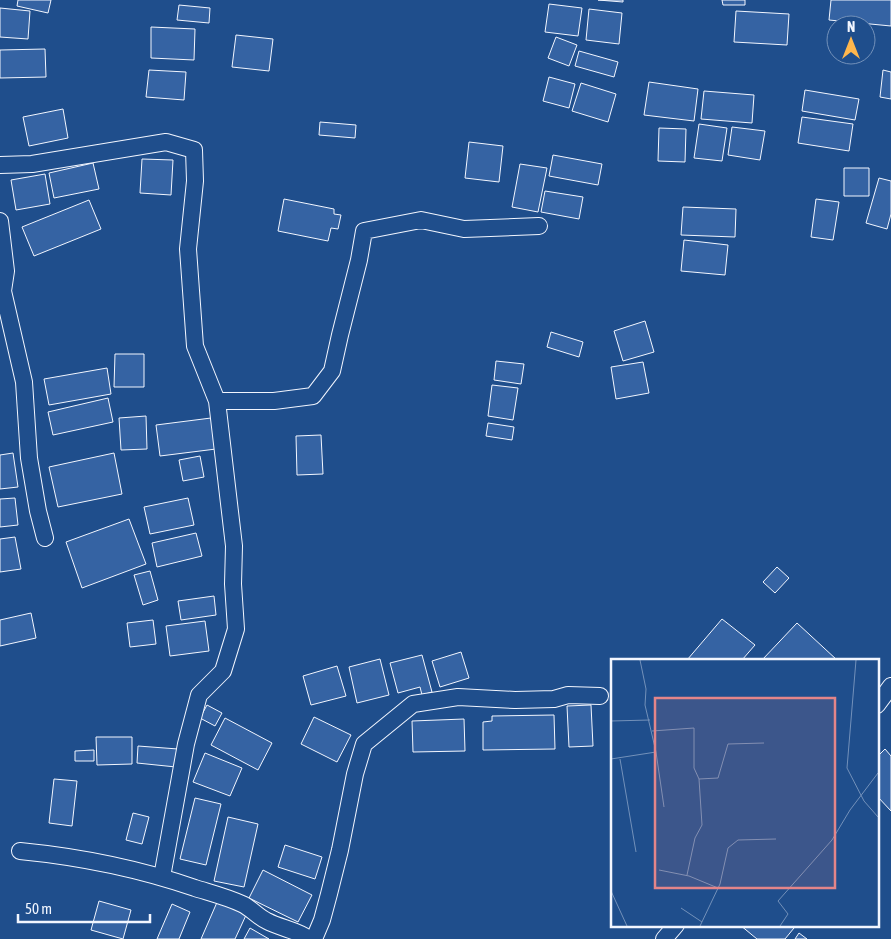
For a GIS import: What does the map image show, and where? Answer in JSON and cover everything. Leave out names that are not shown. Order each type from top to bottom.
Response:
[{"type":"street","points":[[0,164],[32,164],[166,142],[194,150],[196,181],[188,249],[195,346],[217,401],[234,546],[233,584],[236,629],[223,670],[199,695],[186,744],[162,877]]},
{"type":"street","points":[[217,401],[274,401],[314,396],[332,371],[359,260],[364,230],[421,220],[464,229],[539,226]]},
{"type":"street","points":[[0,221],[3,291],[24,382],[29,458],[38,511],[45,538]]},
{"type":"street","points":[[878,704],[891,686]]},
{"type":"street","points":[[314,939],[330,894],[355,774],[364,744],[413,704],[458,697],[515,700],[554,699],[568,695],[600,696]]},
{"type":"street","points":[[20,850],[80,858],[122,866],[162,877],[244,905],[264,920],[302,934],[308,939]]},
{"type":"street","points":[[664,939],[675,926]]},
{"type":"building","points":[[18,0],[51,0],[48,13],[17,6]]},
{"type":"building","points":[[598,0],[623,0],[623,2]]},
{"type":"building","points":[[722,0],[745,0],[745,5],[723,5]]},
{"type":"building","points":[[831,0],[891,0],[891,26],[876,25],[876,15],[830,15]]},
{"type":"building","points":[[549,4],[582,8],[578,36],[545,32]]},
{"type":"building","points":[[179,5],[210,8],[209,23],[177,20]]},
{"type":"building","points":[[0,8],[30,11],[28,39],[0,37]]},
{"type":"building","points":[[589,9],[622,13],[619,44],[586,40]]},
{"type":"building","points":[[736,11],[789,14],[787,45],[734,42]]},
{"type":"building","points":[[151,27],[195,29],[194,60],[151,58]]},
{"type":"building","points":[[236,35],[273,39],[269,71],[232,67]]},
{"type":"building","points":[[556,37],[577,45],[569,66],[548,58]]},
{"type":"building","points":[[45,49],[46,77],[0,78],[0,50]]},
{"type":"building","points":[[579,51],[618,62],[614,77],[575,66]]},
{"type":"building","points":[[149,70],[186,72],[184,100],[146,97]]},
{"type":"building","points":[[883,70],[891,72],[891,99],[880,97]]},
{"type":"building","points":[[549,77],[575,84],[569,108],[543,101]]},
{"type":"building","points":[[649,82],[698,89],[694,121],[644,115]]},
{"type":"building","points":[[581,83],[616,94],[608,122],[572,111]]},
{"type":"building","points":[[805,90],[859,99],[855,120],[802,111]]},
{"type":"building","points":[[704,91],[754,95],[752,123],[701,119]]},
{"type":"building","points":[[63,109],[68,138],[29,146],[23,117]]},
{"type":"building","points":[[802,117],[853,124],[849,151],[798,143]]},
{"type":"building","points":[[320,122],[356,125],[355,138],[319,135]]},
{"type":"building","points":[[699,124],[727,128],[722,161],[694,158]]},
{"type":"building","points":[[732,127],[765,131],[760,160],[728,155]]},
{"type":"building","points":[[659,128],[686,129],[685,162],[658,161]]},
{"type":"building","points":[[469,142],[503,146],[499,182],[465,178]]},
{"type":"building","points":[[553,155],[602,164],[598,185],[549,176]]},
{"type":"building","points":[[142,159],[173,160],[171,195],[140,193]]},
{"type":"building","points":[[93,163],[99,189],[54,198],[49,173]]},
{"type":"building","points":[[520,164],[547,168],[538,212],[512,207]]},
{"type":"building","points":[[844,168],[869,168],[869,196],[844,196]]},
{"type":"building","points":[[45,174],[50,204],[16,210],[11,180]]},
{"type":"building","points":[[879,178],[891,181],[891,214],[887,229],[866,223]]},
{"type":"building","points":[[545,191],[583,197],[579,219],[541,212]]},
{"type":"building","points":[[284,199],[334,209],[334,214],[341,215],[338,229],[331,228],[328,241],[278,231]]},
{"type":"building","points":[[816,199],[839,202],[833,240],[811,237]]},
{"type":"building","points":[[89,200],[101,229],[34,256],[22,227]]},
{"type":"building","points":[[683,207],[736,209],[735,237],[681,235]]},
{"type":"building","points":[[684,240],[728,245],[725,275],[681,271]]},
{"type":"building","points":[[645,321],[654,352],[623,361],[614,331]]},
{"type":"building","points":[[551,332],[583,342],[579,357],[547,347]]},
{"type":"building","points":[[115,354],[144,354],[144,387],[114,387]]},
{"type":"building","points":[[496,361],[524,364],[521,384],[494,380]]},
{"type":"building","points":[[643,362],[649,393],[616,399],[611,367]]},
{"type":"building","points":[[107,368],[111,394],[49,405],[44,379]]},
{"type":"building","points":[[492,385],[518,388],[513,420],[488,416]]},
{"type":"building","points":[[108,398],[113,422],[53,435],[48,412]]},
{"type":"building","points":[[146,416],[147,449],[121,450],[119,418]]},
{"type":"building","points":[[211,418],[216,449],[160,456],[156,425]]},
{"type":"building","points":[[488,423],[514,427],[512,440],[486,436]]},
{"type":"building","points":[[321,435],[323,474],[297,475],[296,436]]},
{"type":"building","points":[[13,453],[18,487],[0,489],[0,455]]},
{"type":"building","points":[[114,453],[122,494],[58,507],[49,467]]},
{"type":"building","points":[[200,456],[204,477],[183,481],[179,460]]},
{"type":"building","points":[[15,498],[18,525],[0,527],[0,499]]},
{"type":"building","points":[[188,498],[194,525],[150,534],[144,507]]},
{"type":"building","points":[[129,519],[146,564],[82,588],[66,542]]},
{"type":"building","points":[[196,533],[202,556],[157,567],[152,543]]},
{"type":"building","points":[[15,537],[21,569],[0,572],[0,539]]},
{"type":"building","points":[[777,567],[789,578],[775,593],[763,582]]},
{"type":"building","points":[[150,571],[158,600],[143,605],[134,575]]},
{"type":"building","points":[[214,596],[216,615],[181,620],[178,601]]},
{"type":"building","points":[[31,613],[36,638],[0,646],[0,620]]},
{"type":"building","points":[[722,619],[755,645],[743,659],[688,659]]},
{"type":"building","points":[[153,620],[156,644],[130,647],[127,623]]},
{"type":"building","points":[[205,621],[209,651],[170,656],[166,626]]},
{"type":"building","points":[[797,623],[836,659],[763,659]]},
{"type":"building","points":[[461,652],[469,678],[440,687],[432,661]]},
{"type":"building","points":[[422,655],[432,692],[422,695],[420,687],[398,693],[390,663]]},
{"type":"building","points":[[380,659],[389,695],[357,703],[349,667]]},
{"type":"building","points":[[337,666],[346,696],[311,705],[303,676]]},
{"type":"building","points":[[207,705],[222,713],[215,726],[200,718]]},
{"type":"building","points":[[591,705],[593,746],[569,747],[567,706]]},
{"type":"building","points":[[554,715],[555,749],[483,750],[483,722],[492,721],[492,716]]},
{"type":"building","points":[[314,717],[351,735],[337,762],[301,744]]},
{"type":"building","points":[[225,718],[272,743],[258,770],[211,745]]},
{"type":"building","points":[[464,719],[465,751],[413,752],[412,721]]},
{"type":"building","points":[[96,737],[132,737],[132,764],[97,765]]},
{"type":"building","points":[[138,746],[178,749],[176,767],[137,763]]},
{"type":"building","points":[[885,749],[891,756],[891,811],[878,797],[878,756]]},
{"type":"building","points":[[94,750],[94,761],[75,761],[75,751]]},
{"type":"building","points":[[205,753],[242,768],[230,796],[193,782]]},
{"type":"building","points":[[54,779],[77,781],[72,826],[49,823]]},
{"type":"building","points":[[195,798],[221,804],[206,865],[180,859]]},
{"type":"building","points":[[133,813],[149,817],[142,844],[126,840]]},
{"type":"building","points":[[228,817],[258,824],[244,887],[214,881]]},
{"type":"building","points":[[285,845],[322,857],[315,879],[278,867]]},
{"type":"building","points":[[263,870],[312,895],[298,922],[249,898]]},
{"type":"building","points":[[218,900],[247,913],[235,939],[201,939]]},
{"type":"building","points":[[99,901],[131,910],[123,939],[91,930]]},
{"type":"building","points":[[172,904],[190,912],[179,939],[157,939]]},
{"type":"building","points":[[741,926],[791,926],[794,928],[785,939],[757,939]]},
{"type":"building","points":[[250,928],[269,939],[244,939]]},
{"type":"building","points":[[799,933],[807,939],[795,939]]}]
